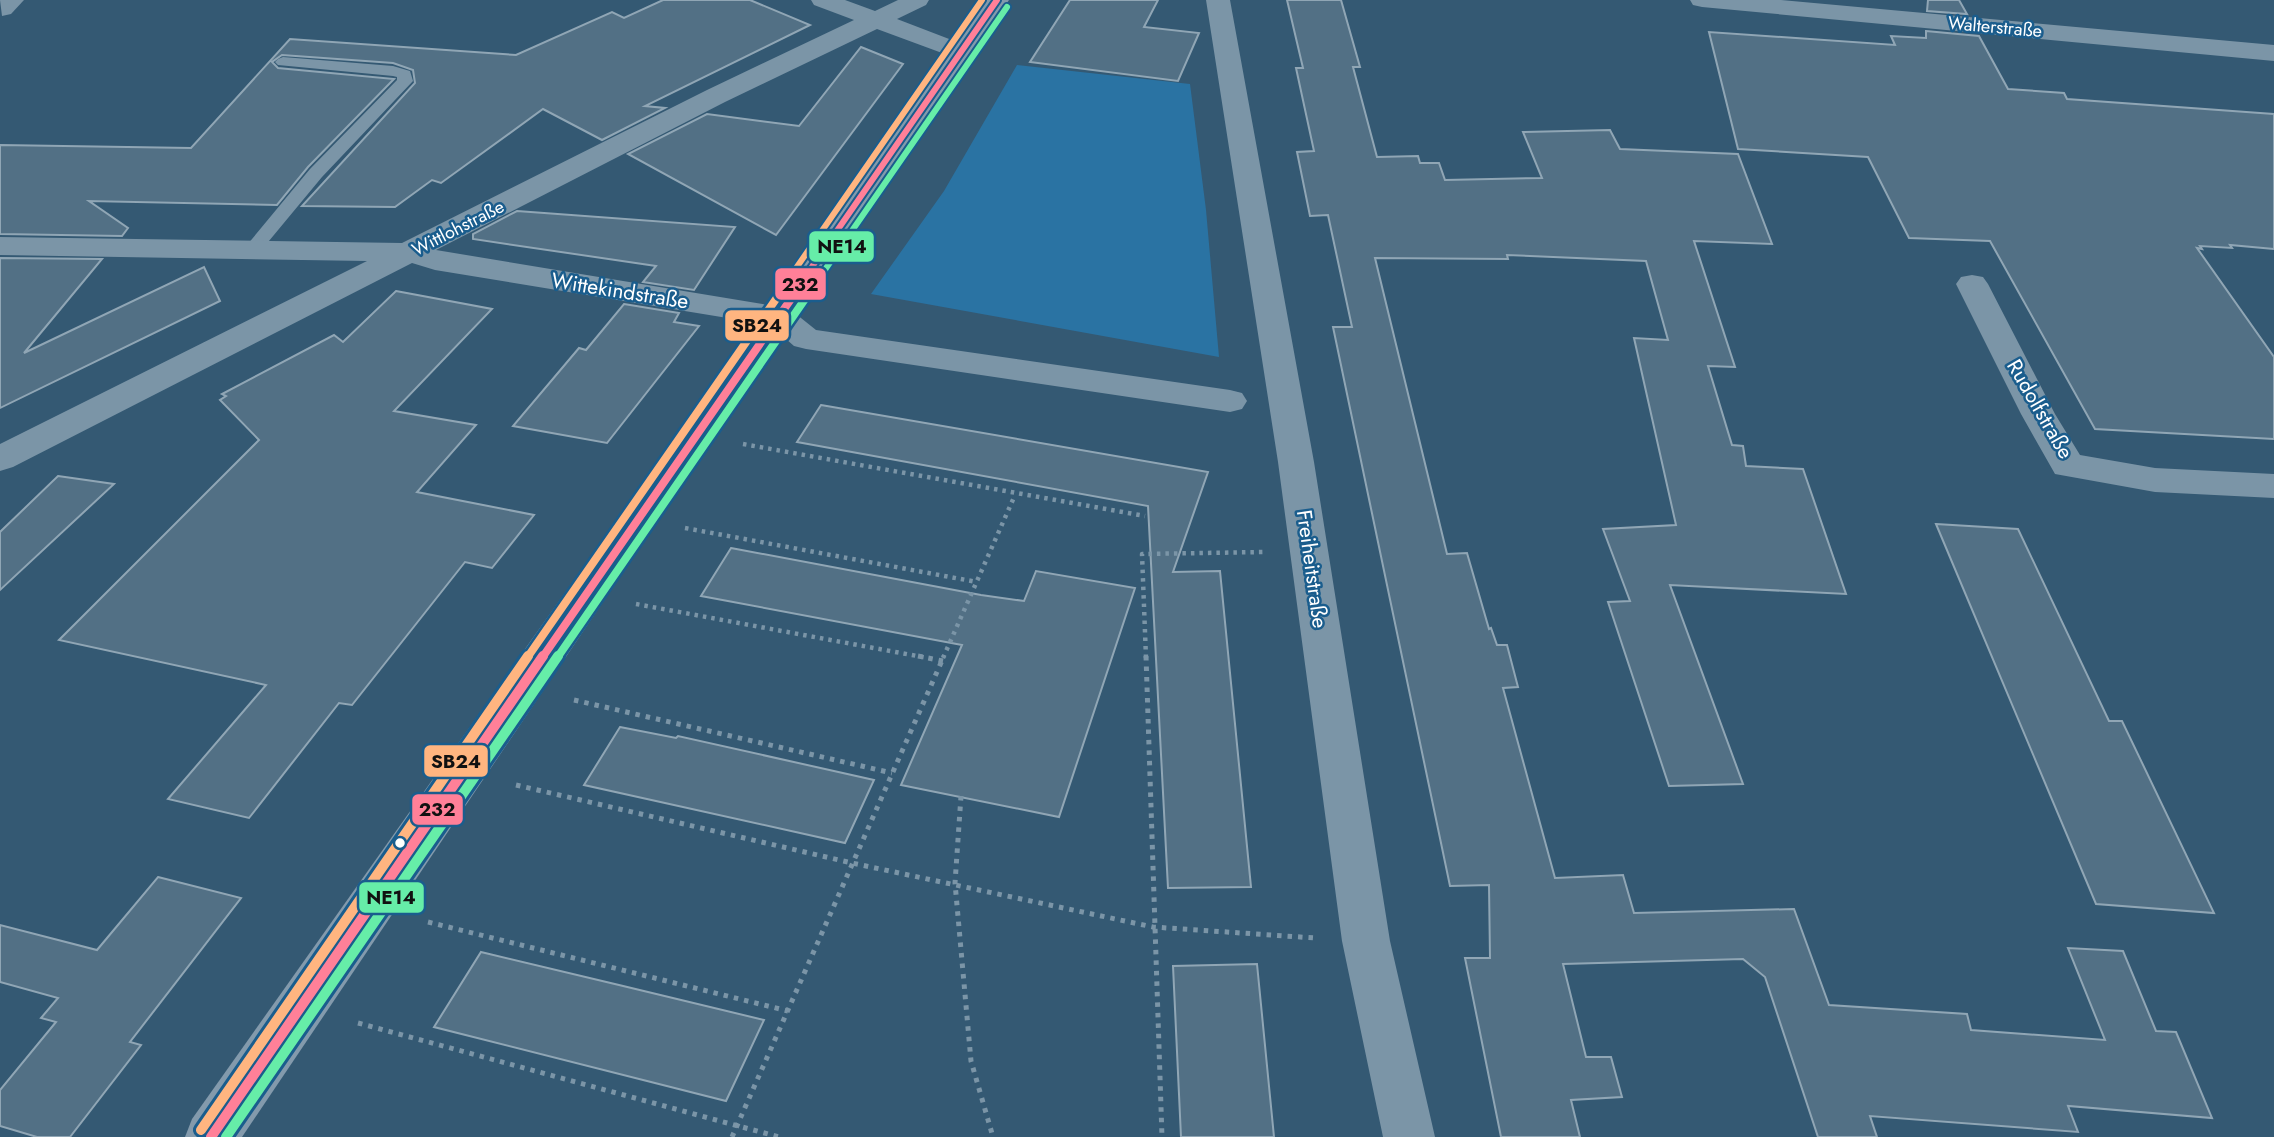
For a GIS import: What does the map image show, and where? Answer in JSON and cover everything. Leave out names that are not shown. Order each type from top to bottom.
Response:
[{"type":"street","points":[[823,0],[961,52]]},
{"type":"street","name":"Wittlohstraße","points":[[0,459],[414,252],[716,96],[917,0]]},
{"type":"street","points":[[211,1137],[997,0]]},
{"type":"street","name":"Freiheitstraße","points":[[1218,0],[1309,552],[1366,941],[1409,1137]]},
{"type":"street","name":"Walterstraße","points":[[1712,0],[2274,53]]},
{"type":"street","name":"Wittekindstraße","points":[[0,246],[414,252],[435,261],[780,317]]},
{"type":"street","name":"Rudolfstraße","points":[[1972,284],[2038,414],[2068,465],[2155,480],[2274,486]]},
{"type":"street","points":[[780,317],[806,339],[1230,401]]},
{"type":"lane","points":[[253,249],[316,173],[405,81],[405,74],[393,71],[283,62]]},
{"type":"path","points":[[738,443],[1015,495],[1145,516]]},
{"type":"path","points":[[733,1137],[1015,495]]},
{"type":"path","points":[[684,528],[976,582]]},
{"type":"path","points":[[1162,1137],[1142,554],[1309,552]]},
{"type":"path","points":[[636,604],[943,661]]},
{"type":"path","points":[[574,700],[892,773]]},
{"type":"path","points":[[516,785],[852,863],[1153,927],[1366,941]]},
{"type":"path","points":[[961,796],[955,883],[971,1061],[993,1137]]},
{"type":"path","points":[[428,922],[788,1011]]},
{"type":"path","points":[[358,1023],[779,1137]]},
{"type":"shaded area","points":[[1017,65],[1190,84],[1206,210],[1219,357],[871,294],[944,191]]},
{"type":"building","points":[[663,0],[750,0],[810,25],[645,106],[665,108],[602,140],[543,109],[441,183],[432,180],[395,207],[302,206],[415,83],[413,70],[393,63],[282,55],[272,62],[278,68],[394,79],[308,167],[277,205],[89,201],[128,228],[122,236],[0,234],[0,145],[191,148],[290,39],[516,55],[612,12],[624,18]]},
{"type":"building","points":[[1070,0],[1158,0],[1144,27],[1199,33],[1178,81],[1030,62]]},
{"type":"building","points":[[1287,0],[1341,0],[1360,67],[1353,67],[1377,157],[1418,156],[1420,163],[1439,163],[1445,180],[1542,178],[1523,132],[1610,130],[1620,149],[1738,154],[1772,244],[1694,241],[1735,367],[1708,366],[1732,445],[1743,446],[1746,466],[1803,469],[1846,594],[1670,585],[1743,784],[1669,786],[1608,602],[1630,601],[1603,529],[1676,525],[1634,338],[1668,340],[1646,261],[1507,255],[1508,259],[1375,258],[1447,554],[1467,553],[1489,629],[1491,628],[1497,645],[1507,645],[1518,687],[1503,688],[1555,878],[1623,875],[1634,913],[1794,909],[1829,1005],[1967,1014],[1971,1030],[2105,1040],[2068,948],[2123,951],[2156,1031],[2176,1032],[2212,1118],[2068,1106],[2078,1132],[1870,1116],[1877,1137],[1818,1137],[1765,977],[1743,959],[1563,964],[1586,1057],[1611,1057],[1622,1097],[1571,1100],[1580,1137],[1501,1137],[1465,958],[1490,958],[1489,885],[1450,886],[1333,327],[1352,327],[1328,215],[1310,216],[1297,152],[1314,151],[1296,68],[1303,68]]},
{"type":"building","points":[[1928,0],[1959,0],[1967,14],[1927,11]]},
{"type":"building","points":[[1926,31],[1979,36],[2008,89],[2064,93],[2067,99],[2274,114],[2274,249],[2230,245],[2232,248],[2197,248],[2274,357],[2274,439],[2095,429],[1990,241],[1909,238],[1868,157],[1738,149],[1709,32],[1895,45],[1891,36],[1926,38]]},
{"type":"building","points":[[861,47],[903,64],[776,235],[628,154],[707,114],[799,126]]},
{"type":"building","points":[[517,211],[735,227],[694,290],[643,282],[656,266],[473,239],[473,234]]},
{"type":"building","points":[[0,258],[102,259],[24,353],[204,267],[220,301],[0,408]]},
{"type":"building","points":[[396,291],[492,309],[394,411],[476,425],[417,492],[534,515],[492,568],[465,562],[352,705],[339,703],[249,818],[168,799],[266,685],[59,640],[259,440],[220,400],[226,396],[222,394],[334,335],[343,342]]},
{"type":"building","points":[[624,304],[679,313],[674,322],[699,326],[607,443],[513,426],[579,348],[586,350]]},
{"type":"building","points":[[821,405],[1208,472],[1173,572],[1220,571],[1251,887],[1168,888],[1148,506],[797,442]]},
{"type":"building","points":[[58,476],[114,484],[0,590],[0,532]]},
{"type":"building","points":[[1936,524],[2018,529],[2109,721],[2122,721],[2214,913],[2096,904]]},
{"type":"building","points":[[731,548],[1024,601],[1036,571],[1135,588],[1059,817],[901,785],[962,645],[701,596]]},
{"type":"building","points":[[620,727],[676,738],[678,736],[874,780],[845,843],[584,785]]},
{"type":"building","points":[[158,877],[241,898],[130,1042],[141,1045],[70,1137],[37,1137],[0,1126],[0,1090],[56,1022],[41,1018],[58,998],[0,982],[0,925],[97,950]]},
{"type":"building","points":[[481,952],[764,1020],[726,1101],[434,1027]]},
{"type":"building","points":[[1257,964],[1274,1137],[1181,1137],[1173,966]]},
{"type":"transit line","name":"SB24","points":[[201,1130],[982,0]]},
{"type":"transit line","name":"232","points":[[211,1137],[997,0]]},
{"type":"transit line","name":"NE14","points":[[226,1137],[1007,7]]}]
